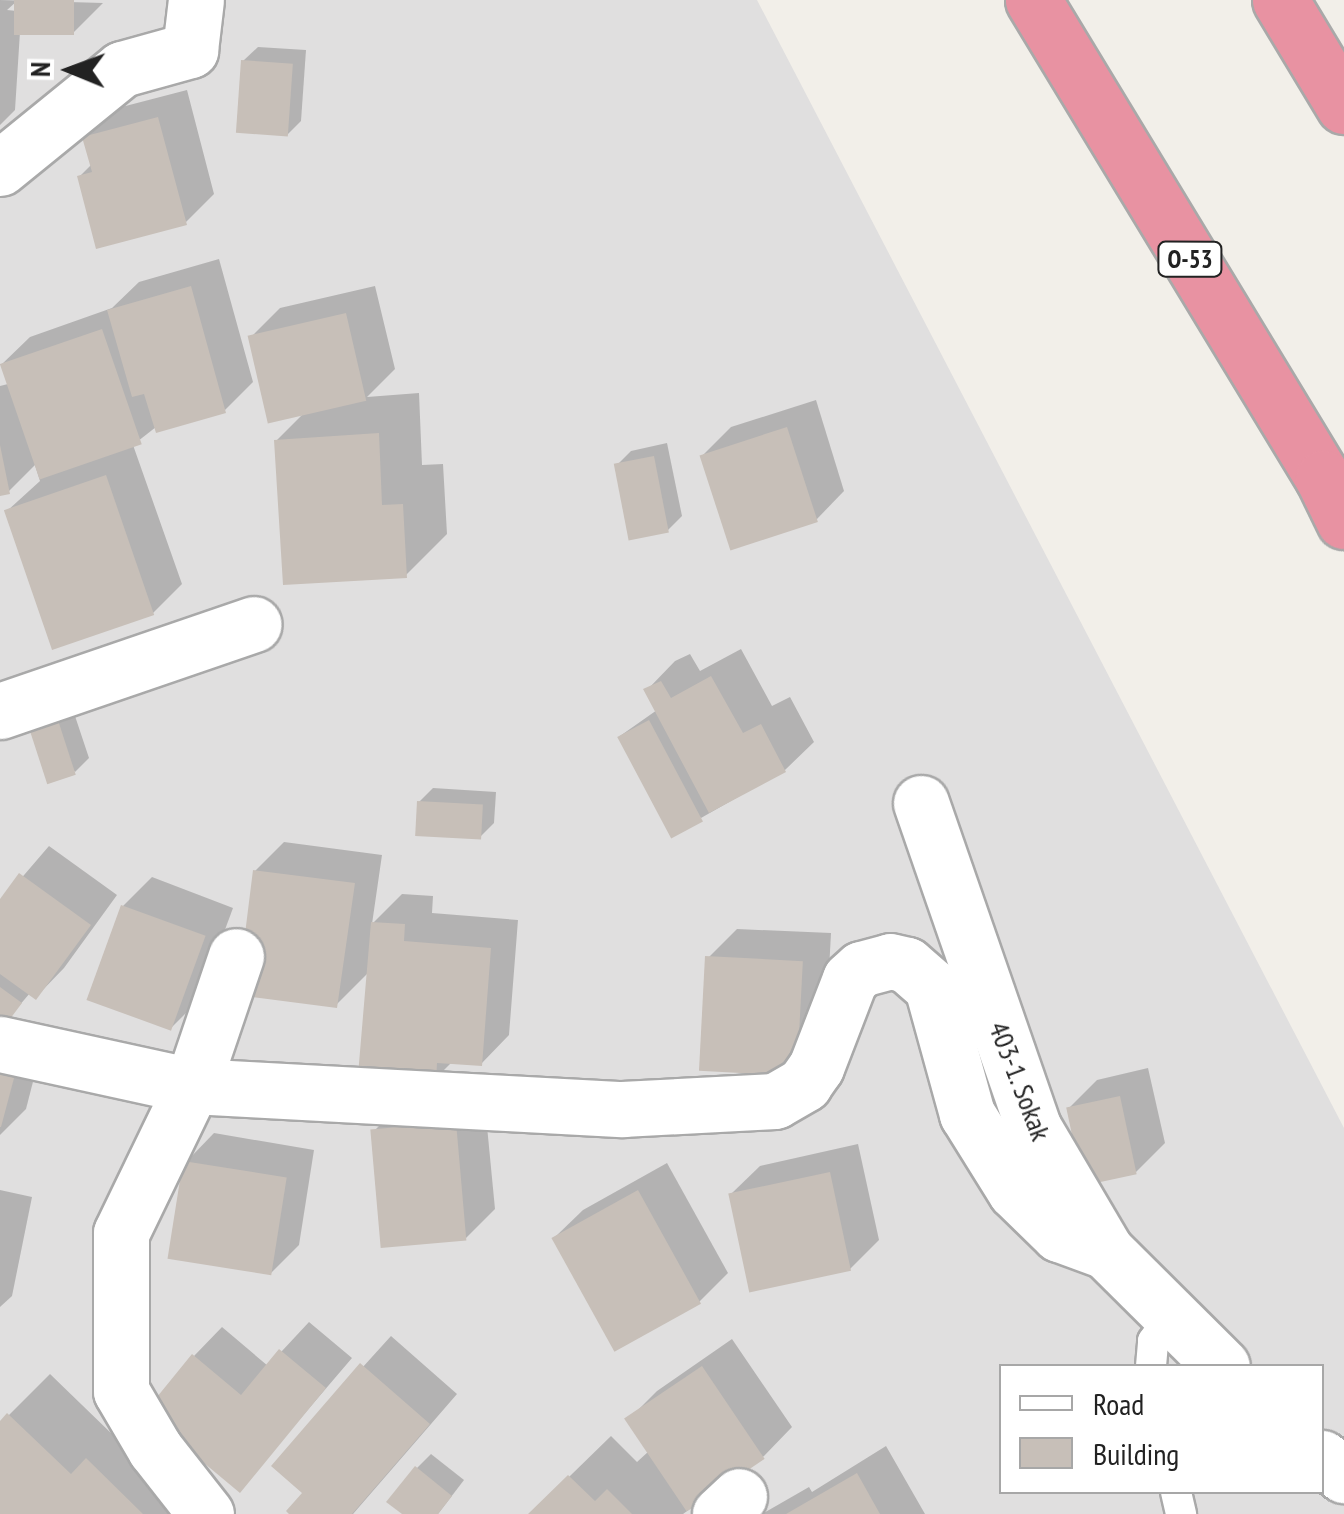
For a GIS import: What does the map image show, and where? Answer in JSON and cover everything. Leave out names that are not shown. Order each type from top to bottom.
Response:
[{"type":"highway","name":"O-53","points":[[1033,0],[1323,478],[1344,521]]},
{"type":"highway","points":[[1280,0],[1344,106]]},
{"type":"street","points":[[0,168],[122,69],[190,50],[196,0]]},
{"type":"street","points":[[0,711],[254,624]]},
{"type":"street","name":"403-1. Sokak","points":[[921,803],[1033,1126],[1106,1251],[1220,1364]]},
{"type":"street","points":[[206,1514],[155,1449],[121,1391],[120,1233],[192,1086],[236,956]]},
{"type":"street","points":[[0,1044],[192,1086],[622,1109],[776,1101],[804,1084],[816,1067],[850,978],[860,969],[890,961],[907,965],[932,987],[967,1114],[1015,1190],[1059,1234],[1106,1251]]},
{"type":"street","points":[[1324,1460],[1344,1475]]},
{"type":"lane","points":[[1151,1364],[1152,1341],[1171,1316]]},
{"type":"shaded area","points":[[0,0],[757,0],[1344,1128],[1344,1514],[0,1514]]},
{"type":"building","points":[[14,0],[74,0],[74,35],[14,35]]},
{"type":"building","points":[[241,60],[293,64],[288,136],[236,133]]},
{"type":"building","points":[[158,117],[187,225],[96,249],[77,176],[92,172],[82,137]]},
{"type":"building","points":[[191,286],[226,413],[156,433],[144,394],[132,397],[107,310]]},
{"type":"building","points":[[346,313],[366,401],[268,423],[248,336]]},
{"type":"building","points":[[102,329],[142,444],[40,480],[0,364]]},
{"type":"building","points":[[787,427],[818,522],[730,551],[700,455]]},
{"type":"building","points":[[379,433],[382,505],[403,504],[407,578],[283,585],[274,440]]},
{"type":"building","points":[[0,445],[10,494],[0,496]]},
{"type":"building","points":[[654,456],[669,533],[629,540],[614,464]]},
{"type":"building","points":[[106,475],[154,615],[52,650],[4,510]]},
{"type":"building","points":[[711,676],[743,733],[761,724],[786,772],[709,813],[643,689],[661,681],[671,698]]},
{"type":"building","points":[[56,714],[76,775],[47,784],[27,723]]},
{"type":"building","points":[[649,720],[703,822],[671,838],[617,737]]},
{"type":"building","points":[[417,801],[483,804],[481,839],[415,836]]},
{"type":"building","points":[[253,870],[355,883],[337,1008],[252,997],[259,945],[244,942]]},
{"type":"building","points":[[19,873],[91,925],[36,1000],[0,974],[0,899]]},
{"type":"building","points":[[121,905],[206,936],[171,1031],[86,1000]]},
{"type":"building","points":[[371,922],[405,924],[404,941],[491,948],[482,1066],[437,1063],[436,1081],[358,1075]]},
{"type":"building","points":[[705,956],[803,961],[797,1076],[699,1071]]},
{"type":"building","points":[[0,987],[22,1003],[7,1023],[0,1018]]},
{"type":"building","points":[[0,1059],[18,1063],[1,1127],[0,1127]]},
{"type":"building","points":[[1120,1096],[1137,1174],[1083,1186],[1066,1107]]},
{"type":"building","points":[[456,1122],[466,1241],[381,1248],[370,1129]]},
{"type":"building","points":[[183,1161],[287,1177],[271,1275],[168,1259]]},
{"type":"building","points":[[830,1172],[851,1271],[749,1292],[728,1194]]},
{"type":"building","points":[[638,1190],[701,1304],[614,1352],[551,1238]]},
{"type":"building","points":[[279,1349],[326,1388],[240,1493],[144,1413],[192,1354],[241,1395]]},
{"type":"building","points":[[360,1363],[430,1424],[352,1514],[289,1514],[286,1511],[302,1493],[271,1466]]},
{"type":"building","points":[[702,1366],[765,1459],[687,1511],[624,1419]]},
{"type":"building","points":[[7,1413],[71,1474],[86,1458],[143,1514],[0,1514],[0,1421]]},
{"type":"building","points":[[415,1466],[452,1496],[438,1514],[402,1514],[386,1502]]},
{"type":"building","points":[[857,1473],[880,1514],[786,1514]]},
{"type":"building","points":[[568,1475],[595,1501],[607,1489],[632,1514],[528,1514]]}]
